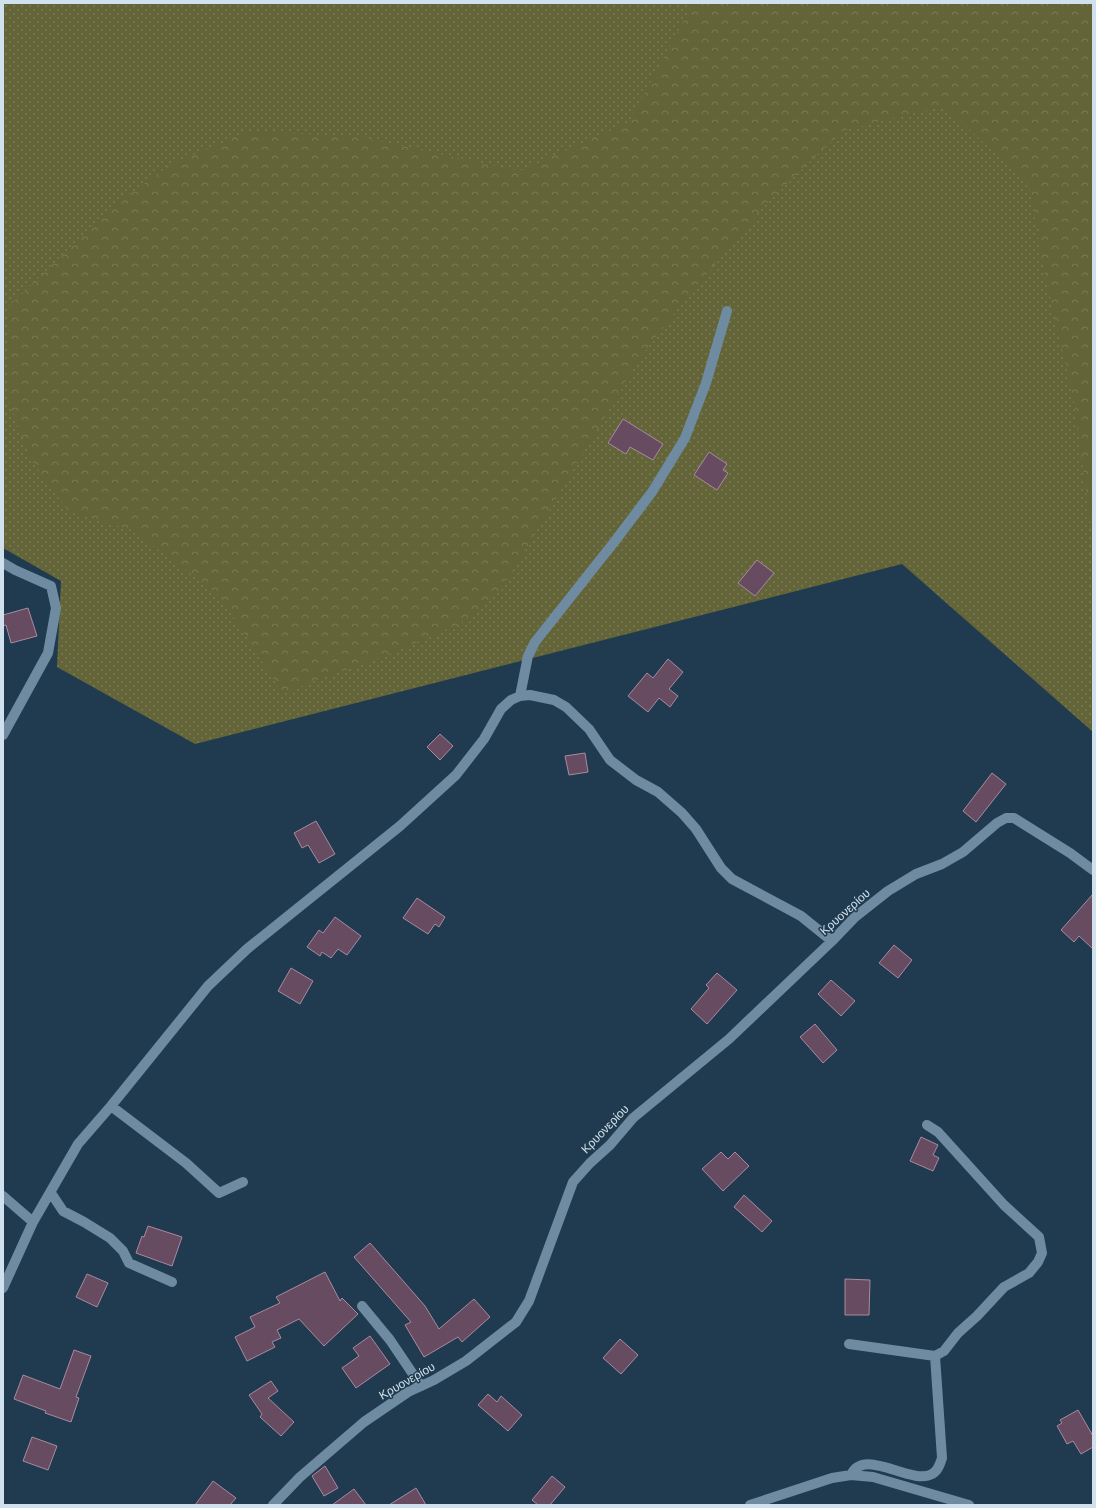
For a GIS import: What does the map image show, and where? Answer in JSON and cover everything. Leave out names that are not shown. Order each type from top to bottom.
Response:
[{"type":"street","points":[[520,696],[528,656],[535,642],[616,542],[652,492],[685,438],[706,383],[727,311]]},
{"type":"street","points":[[3,563],[51,586],[56,608],[48,653],[3,735]]},
{"type":"street","points":[[3,1288],[33,1222],[78,1144],[111,1106],[208,986],[247,949],[400,826],[456,775],[484,739],[501,709],[510,700],[520,696],[530,695],[554,700],[566,707],[589,729],[610,760],[636,780],[658,792],[682,813],[696,829],[721,868],[732,879],[801,916],[832,941]]},
{"type":"street","name":"Κρυονερίου","points":[[273,1505],[300,1477],[364,1422],[408,1392],[434,1380],[466,1361],[516,1322],[529,1301],[572,1182],[610,1145],[633,1118],[729,1039],[855,918],[888,891],[916,874],[942,864],[963,852],[1006,818],[1014,818],[1070,853],[1093,870]]},
{"type":"street","points":[[111,1106],[186,1163],[219,1194],[243,1182]]},
{"type":"street","points":[[849,1344],[935,1356],[944,1351],[958,1333],[977,1316],[1004,1287],[1029,1273],[1038,1262],[1042,1253],[1039,1237],[1004,1204],[938,1132],[927,1126]]},
{"type":"street","points":[[51,1193],[63,1211],[110,1238],[123,1251],[129,1263],[172,1282]]},
{"type":"street","points":[[3,1196],[33,1222]]},
{"type":"street","points":[[362,1306],[390,1340],[421,1386]]},
{"type":"street","points":[[851,1475],[856,1467],[864,1464],[876,1465],[924,1477],[933,1474],[939,1468],[942,1458],[935,1356]]},
{"type":"street","points":[[750,1505],[832,1478],[851,1475],[873,1477],[969,1505]]},
{"type":"green space","points":[[3,3],[1093,3],[1093,732],[902,564],[195,744],[57,667],[61,581],[3,548]]},
{"type":"green space","points":[[693,3],[1093,3],[1093,589],[1091,527],[1074,401],[1044,271],[1029,185],[944,106],[842,131],[767,203],[685,300],[642,355],[501,591],[461,623],[390,654],[283,694],[220,596],[132,530],[69,512],[31,460],[8,399],[10,300],[13,302],[119,202],[171,164],[248,132],[355,136],[520,171],[629,122]]},
{"type":"building","points":[[623,419],[663,444],[653,460],[630,447],[626,454],[608,443]]},
{"type":"building","points":[[709,452],[727,464],[723,470],[728,473],[717,490],[694,475]]},
{"type":"building","points":[[757,560],[774,573],[755,596],[738,583]]},
{"type":"building","points":[[28,608],[37,636],[11,643],[6,625],[3,626],[3,615]]},
{"type":"building","points":[[668,659],[683,672],[669,689],[678,696],[670,707],[659,698],[648,712],[628,696],[647,673],[653,678]]},
{"type":"building","points":[[440,734],[453,746],[440,760],[427,747]]},
{"type":"building","points":[[585,753],[588,772],[569,775],[565,756]]},
{"type":"building","points":[[992,773],[1006,784],[976,822],[963,811]]},
{"type":"building","points":[[316,821],[335,854],[319,863],[308,845],[302,848],[294,833]]},
{"type":"building","points":[[1093,894],[1093,949],[1079,936],[1074,942],[1061,930]]},
{"type":"building","points":[[417,898],[445,917],[439,927],[435,924],[428,934],[403,918]]},
{"type":"building","points":[[335,917],[361,936],[347,955],[338,949],[331,958],[322,952],[320,956],[307,947],[319,930],[323,933]]},
{"type":"building","points":[[894,945],[912,960],[898,978],[879,963]]},
{"type":"building","points":[[291,968],[313,981],[300,1004],[278,991]]},
{"type":"building","points":[[717,973],[737,990],[707,1024],[691,1009],[709,988],[706,985]]},
{"type":"building","points":[[831,980],[855,1001],[841,1016],[818,994]]},
{"type":"building","points":[[815,1024],[837,1050],[823,1063],[800,1037]]},
{"type":"building","points":[[921,1137],[938,1145],[933,1155],[939,1158],[933,1171],[910,1161]]},
{"type":"building","points":[[721,1152],[728,1159],[735,1152],[749,1166],[723,1191],[702,1169]]},
{"type":"building","points":[[744,1195],[772,1221],[762,1232],[734,1207]]},
{"type":"building","points":[[148,1226],[182,1237],[172,1266],[136,1253],[142,1236],[144,1237]]},
{"type":"building","points":[[370,1243],[425,1306],[439,1329],[474,1299],[490,1317],[462,1342],[458,1337],[424,1357],[405,1325],[411,1322],[354,1257]]},
{"type":"building","points":[[325,1272],[340,1301],[342,1298],[358,1314],[324,1346],[299,1319],[277,1330],[281,1338],[272,1342],[275,1347],[247,1361],[235,1337],[255,1327],[250,1317],[280,1303],[276,1297]]},
{"type":"building","points":[[87,1274],[108,1283],[97,1307],[76,1297]]},
{"type":"building","points":[[845,1279],[870,1280],[869,1315],[845,1315]]},
{"type":"building","points":[[370,1336],[390,1364],[356,1388],[342,1368],[359,1356],[353,1348]]},
{"type":"building","points":[[620,1339],[638,1355],[621,1374],[603,1358]]},
{"type":"building","points":[[74,1350],[91,1356],[76,1397],[79,1398],[71,1422],[45,1413],[46,1411],[14,1399],[23,1375],[60,1389]]},
{"type":"building","points":[[271,1381],[278,1391],[268,1398],[294,1422],[281,1436],[260,1417],[262,1414],[249,1395]]},
{"type":"building","points":[[488,1394],[497,1402],[501,1396],[522,1415],[508,1431],[478,1405]]},
{"type":"building","points":[[1078,1410],[1093,1436],[1093,1447],[1081,1454],[1073,1441],[1067,1444],[1057,1426],[1062,1423],[1060,1420]]},
{"type":"building","points":[[32,1437],[57,1446],[48,1470],[23,1461]]},
{"type":"building","points":[[325,1466],[338,1488],[324,1496],[312,1476]]},
{"type":"building","points":[[552,1476],[565,1487],[550,1505],[538,1505],[532,1500]]},
{"type":"building","points":[[213,1481],[236,1498],[230,1505],[195,1505]]},
{"type":"building","points":[[416,1488],[426,1505],[389,1505]]},
{"type":"building","points":[[354,1489],[366,1505],[332,1505]]}]
